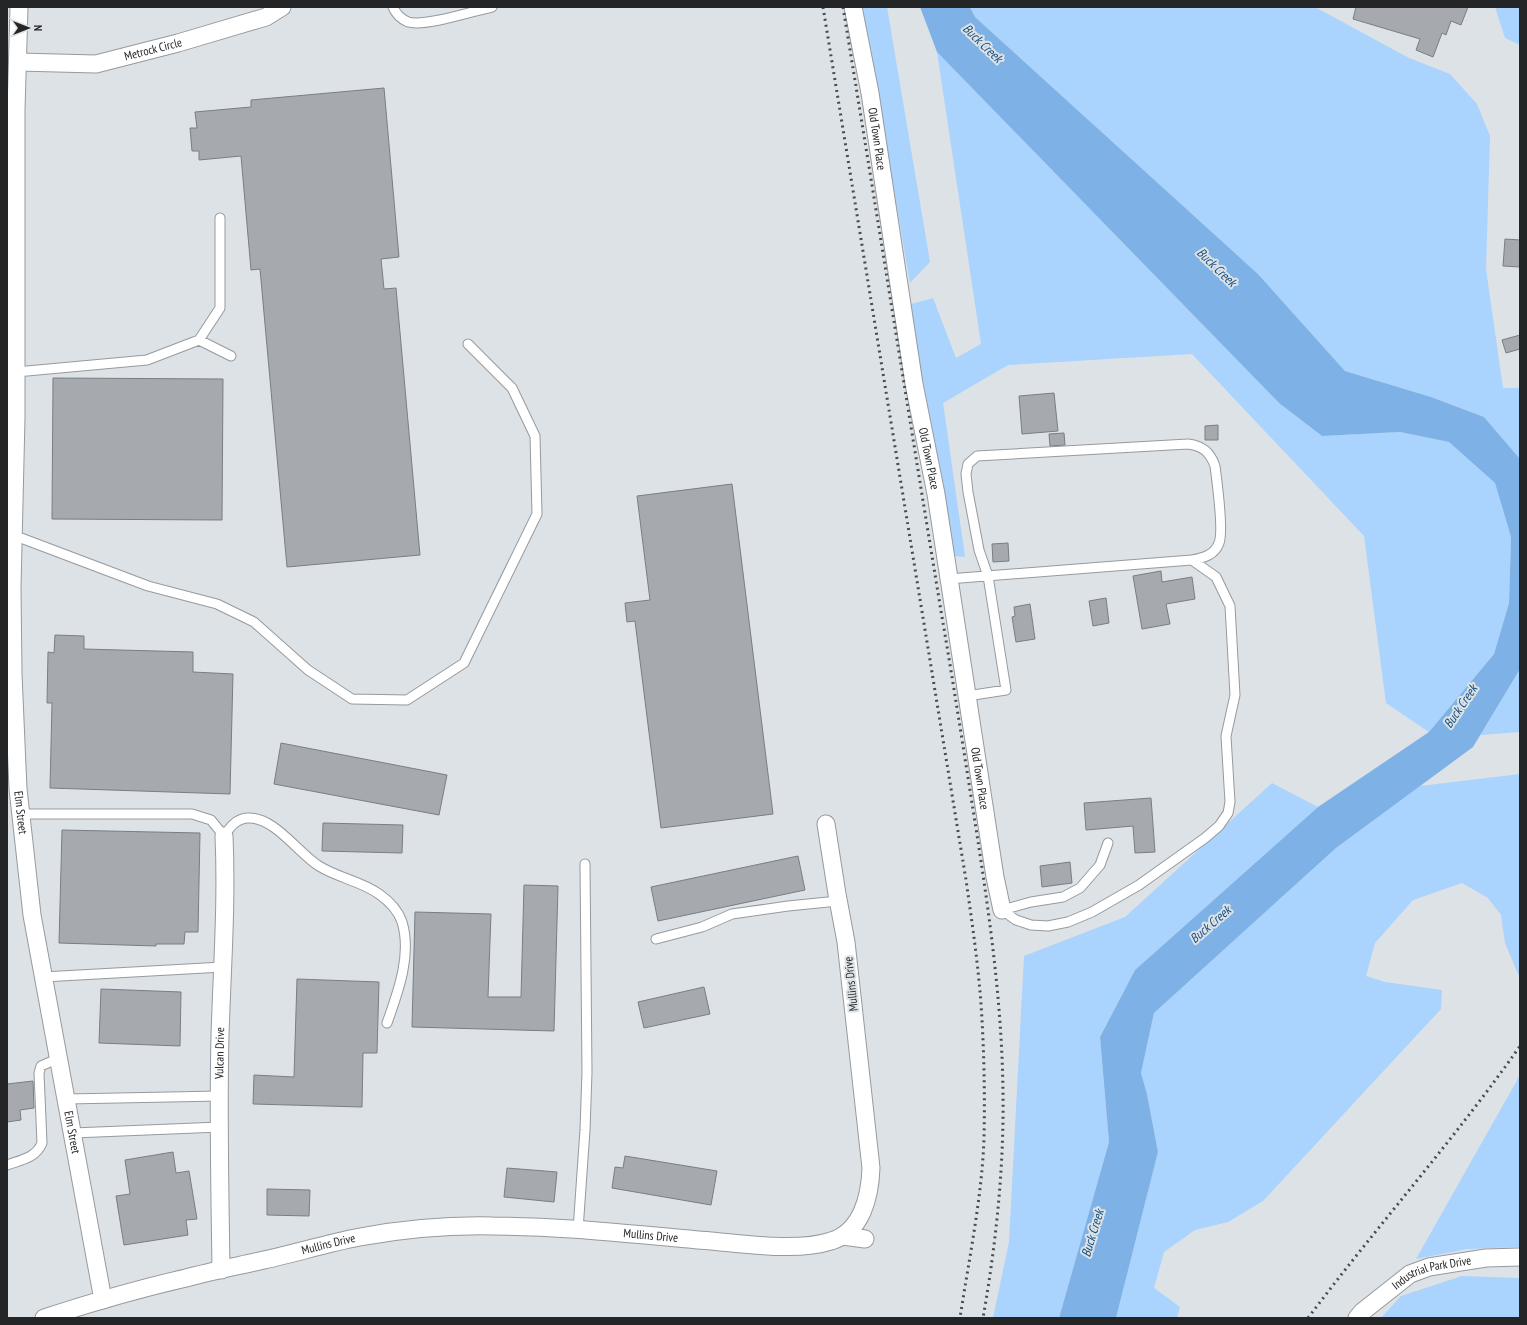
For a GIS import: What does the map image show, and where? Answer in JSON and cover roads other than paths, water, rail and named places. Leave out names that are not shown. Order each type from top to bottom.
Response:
[{"type":"street","name":"Elm Street","points":[[19,7],[12,230],[16,372],[12,612],[18,788],[32,915],[103,1300]]},
{"type":"street","name":"Metrock Circle","points":[[18,62],[96,64],[178,43],[266,17],[282,7]]},
{"type":"street","name":"Old Town Place","points":[[853,7],[870,93],[909,356],[936,494],[995,877],[1002,910]]},
{"type":"street","name":"Mullins Drive","points":[[44,1318],[183,1278],[359,1237],[423,1228],[495,1226],[540,1227],[742,1244],[797,1246],[816,1245],[833,1241],[843,1236],[861,1215],[867,1201],[871,1168],[846,942],[826,824]]},
{"type":"street","name":"Vulcan Drive","points":[[222,1270],[220,1096],[226,876],[224,836]]},
{"type":"street","points":[[843,1236],[865,1239]]},
{"type":"street","name":"Industrial Park Drive","points":[[1356,1318],[1410,1274],[1429,1268],[1486,1258],[1520,1257]]},
{"type":"lane","points":[[393,7],[401,18],[408,22],[416,23],[434,21],[492,7]]},
{"type":"lane","points":[[16,372],[147,360],[199,340],[220,308],[220,218]]},
{"type":"lane","points":[[199,340],[231,356]]},
{"type":"lane","points":[[13,535],[148,586],[217,604],[254,622],[308,670],[352,699],[407,700],[464,663],[537,514],[535,436],[512,388],[468,344]]},
{"type":"lane","points":[[948,579],[988,576],[1192,560],[1205,558],[1214,552],[1220,543],[1221,530],[1215,466],[1212,457],[1196,445],[1188,444],[977,456],[968,464],[966,474],[968,492],[979,550],[988,576],[1006,690],[967,696]]},
{"type":"lane","points":[[1002,910],[1016,920],[1031,925],[1048,926],[1068,922],[1092,912],[1139,885],[1205,838],[1219,826],[1228,813],[1230,802],[1226,736],[1235,695],[1230,606],[1216,577],[1192,560]]},
{"type":"lane","points":[[21,814],[192,814],[211,820],[224,836],[231,826],[237,821],[247,818],[259,820],[272,827],[318,865],[334,874],[368,887],[381,895],[395,908],[402,922],[405,940],[404,964],[397,993],[387,1023]]},
{"type":"lane","points":[[1002,910],[1031,902],[1063,897],[1080,888],[1100,865],[1108,843]]},
{"type":"lane","points":[[578,1230],[585,1130],[587,1072],[585,864]]},
{"type":"lane","points":[[656,940],[702,927],[732,914],[838,901]]},
{"type":"lane","points":[[43,977],[223,967]]},
{"type":"lane","points":[[7,1165],[33,1156],[40,1150],[42,1143],[41,1066],[59,1058]]},
{"type":"lane","points":[[67,1099],[220,1096]]},
{"type":"lane","points":[[73,1133],[220,1127]]},
{"type":"water","name":"Buck Creek","points":[[920,7],[970,7],[975,17],[1258,274],[1345,371],[1431,397],[1484,417],[1520,459],[1520,669],[1473,747],[1336,848],[1154,1013],[1141,1073],[1147,1094],[1158,1152],[1116,1318],[1059,1318],[1109,1142],[1100,1037],[1135,970],[1318,807],[1429,732],[1494,654],[1509,603],[1511,537],[1495,483],[1449,442],[1400,432],[1322,436],[1279,403],[937,52]]},
{"type":"railway","points":[[823,7],[975,942],[984,1054],[984,1138],[981,1183],[960,1318]]},
{"type":"railway","points":[[843,7],[958,716],[994,957],[1002,1059],[1003,1121],[1001,1178],[992,1262],[983,1318]]},
{"type":"railway","points":[[1308,1318],[1469,1115],[1520,1046]]}]
